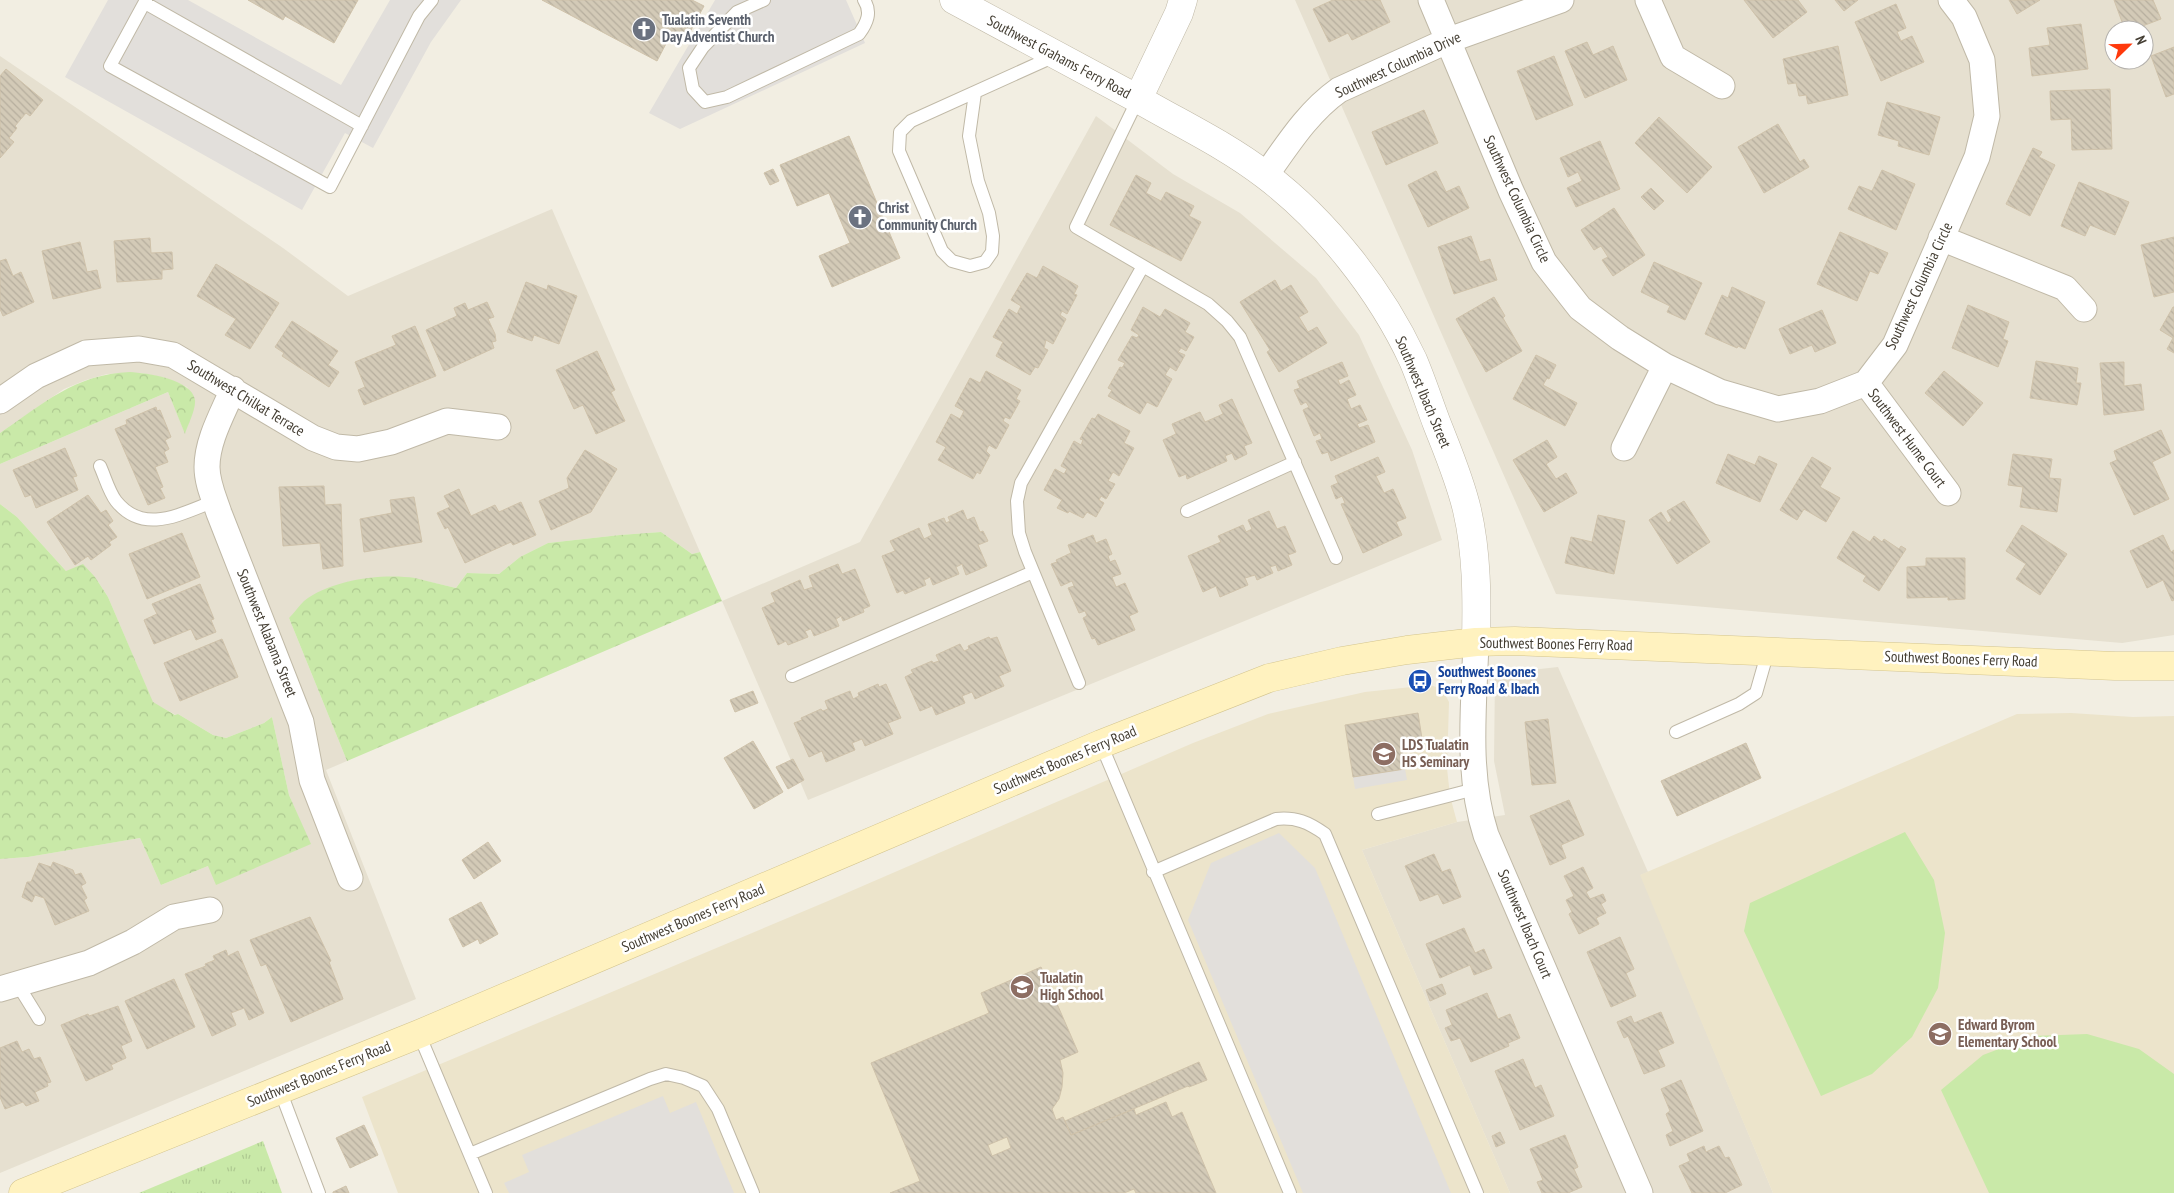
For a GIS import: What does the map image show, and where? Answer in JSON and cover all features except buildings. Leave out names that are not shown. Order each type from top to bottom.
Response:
[{"type":"main road","name":"Southwest Boones Ferry Road","points":[[23,1193],[419,1034],[1101,744],[1269,678],[1342,660],[1476,642],[1568,642],[2115,666],[2174,666]]},
{"type":"street","name":"Southwest Grahams Ferry Road","points":[[954,0],[1138,99]]},
{"type":"street","points":[[1138,99],[1179,13],[1183,0]]},
{"type":"street","name":"Southwest Columbia Circle","points":[[1431,0],[1511,191],[1544,262],[1580,308],[1620,338],[1665,366],[1720,392],[1778,409],[1820,401],[1866,383],[1895,345],[1977,157],[1987,116],[1982,60],[1964,17],[1951,0]]},
{"type":"street","name":"Southwest Columbia Drive","points":[[1266,175],[1303,122],[1324,100],[1339,90],[1449,40],[1561,0]]},
{"type":"street","points":[[1648,0],[1674,57],[1722,86]]},
{"type":"street","name":"Southwest Ibach Street","points":[[1138,99],[1224,148],[1266,175],[1289,195],[1348,257],[1378,299],[1413,361],[1460,483],[1472,540],[1477,596],[1476,642]]},
{"type":"street","points":[[1941,238],[2065,288],[2084,309]]},
{"type":"street","name":"Southwest Chilkat Terrace","points":[[0,401],[36,376],[86,353],[139,349],[173,355],[313,438],[336,447],[358,449],[390,442],[448,421],[498,427]]},
{"type":"street","points":[[1624,448],[1665,366]]},
{"type":"street","name":"Southwest Hume Court","points":[[1866,383],[1948,493]]},
{"type":"street","name":"Southwest Alabama Street","points":[[233,389],[209,452],[207,469],[215,501],[301,722],[312,780],[350,878]]},
{"type":"street","name":"Southwest Ibach Court","points":[[1476,642],[1473,773],[1480,816],[1486,835],[1640,1193]]},
{"type":"street","points":[[9,987],[89,963],[134,942],[174,917],[210,910]]},
{"type":"lane","points":[[362,126],[146,2],[110,66],[330,187],[420,16],[432,0]]},
{"type":"lane","points":[[764,0],[737,12],[703,47],[689,68],[693,89],[706,102],[727,97],[859,34],[867,22],[868,7],[864,0]]},
{"type":"lane","points":[[975,93],[969,136],[978,181],[989,213],[993,236],[992,252],[985,262],[970,266],[952,261],[942,251],[899,151],[900,132],[911,121],[1057,56]]},
{"type":"lane","points":[[1138,99],[1076,227],[1218,312],[1240,336],[1336,558]]},
{"type":"lane","points":[[1079,683],[1025,552],[1017,519],[1017,501],[1021,482],[1142,266]]},
{"type":"lane","points":[[1187,511],[1295,462]]},
{"type":"lane","points":[[100,466],[115,500],[129,514],[146,520],[160,520],[215,501]]},
{"type":"lane","points":[[792,676],[1033,572]]},
{"type":"lane","points":[[1676,732],[1739,704],[1756,693],[1768,651]]},
{"type":"lane","points":[[1101,744],[1153,872],[1290,1193]]},
{"type":"lane","points":[[1378,814],[1475,789]]},
{"type":"lane","points":[[1153,872],[1276,819],[1292,818],[1310,822],[1324,834],[1477,1193]]},
{"type":"lane","points":[[9,987],[39,1019]]},
{"type":"lane","points":[[419,1034],[486,1193]]},
{"type":"lane","points":[[470,1154],[666,1074],[684,1078],[703,1086],[718,1109],[753,1193]]},
{"type":"lane","points":[[280,1090],[319,1193]]},
{"type":"shaded area","points":[[108,0],[188,0],[341,85],[390,0],[461,0],[431,42],[373,148],[345,133],[302,210],[65,77]]},
{"type":"shaded area","points":[[715,0],[846,0],[865,43],[680,129],[649,113]]},
{"type":"shaded area","points":[[1295,0],[2174,0],[2174,635],[2122,643],[1556,594]]},
{"type":"shaded area","points":[[0,56],[283,248],[348,296],[552,209],[700,552],[692,554],[661,532],[548,543],[520,557],[499,574],[467,573],[456,588],[413,578],[381,578],[347,582],[289,618],[347,761],[326,770],[416,999],[0,1173],[0,859],[28,857],[140,838],[161,885],[208,866],[310,844],[289,795],[272,717],[264,723],[226,738],[213,735],[178,714],[176,715],[153,703],[108,597],[95,577],[66,571],[17,517],[0,504],[0,464],[168,392],[185,433],[195,400],[187,387],[165,378],[142,373],[107,374],[64,389],[0,433]]},
{"type":"shaded area","points":[[1096,116],[1173,174],[1240,213],[1316,278],[1359,335],[1412,450],[1442,540],[808,800],[722,601],[860,542]]},
{"type":"shaded area","points":[[1558,667],[1648,872],[1641,875],[1773,1193],[1510,1193],[1362,850],[1457,822],[1505,815],[1494,761],[1495,674]]},
{"type":"shaded area","name":"Tualatin High School","points":[[1430,685],[1442,689],[1449,702],[1447,768],[1450,796],[1457,822],[1362,850],[1510,1193],[398,1193],[362,1097],[828,901],[1193,743],[1268,714],[1365,692]]},
{"type":"shaded area","name":"Edward Byrom Elementary School","points":[[2071,713],[2133,717],[2174,716],[2174,1193],[1773,1193],[1640,875],[2017,714]]},
{"type":"shaded area","points":[[1405,769],[1407,780],[1355,789],[1353,777]]},
{"type":"shaded area","points":[[1279,833],[1315,868],[1451,1193],[1303,1193],[1188,920],[1211,863]]},
{"type":"shaded area","points":[[663,1096],[670,1113],[696,1102],[734,1193],[509,1193],[504,1183],[529,1172],[522,1155]]},
{"type":"green space","points":[[130,372],[168,378],[186,387],[192,393],[195,400],[194,408],[185,434],[168,392],[0,464],[0,433],[60,392],[93,378]]},
{"type":"green space","points":[[0,504],[17,517],[66,571],[83,564],[95,577],[108,597],[153,702],[175,715],[178,714],[213,735],[226,738],[264,723],[272,717],[289,795],[311,844],[216,885],[208,866],[161,885],[140,838],[28,857],[0,859]]},
{"type":"green space","points":[[661,532],[692,554],[700,552],[722,601],[347,761],[289,618],[304,601],[315,594],[342,583],[372,578],[415,578],[456,588],[467,573],[499,574],[520,557],[548,543]]},
{"type":"green space","points":[[1905,832],[1934,880],[1945,933],[1938,988],[1912,1037],[1872,1074],[1821,1096],[1744,931],[1750,903]]},
{"type":"green space","points":[[2087,1034],[2139,1049],[2174,1074],[2174,1193],[1989,1193],[1941,1090],[1983,1055],[2033,1036]]},
{"type":"green space","points":[[263,1141],[282,1193],[139,1193]]},
{"type":"place","name":"Tualatin Seventh Day Adventist Church","points":[[644,29]]},
{"type":"place","name":"Christ Community Church","points":[[860,217]]},
{"type":"place","name":"Southwest Boones Ferry Road & Ibach","points":[[1420,681]]},
{"type":"place","name":"LDS Tualatin HS Seminary","points":[[1384,754]]},
{"type":"place","name":"Tualatin High School","points":[[1022,987]]},
{"type":"place","name":"Edward Byrom Elementary School","points":[[1940,1034]]}]
